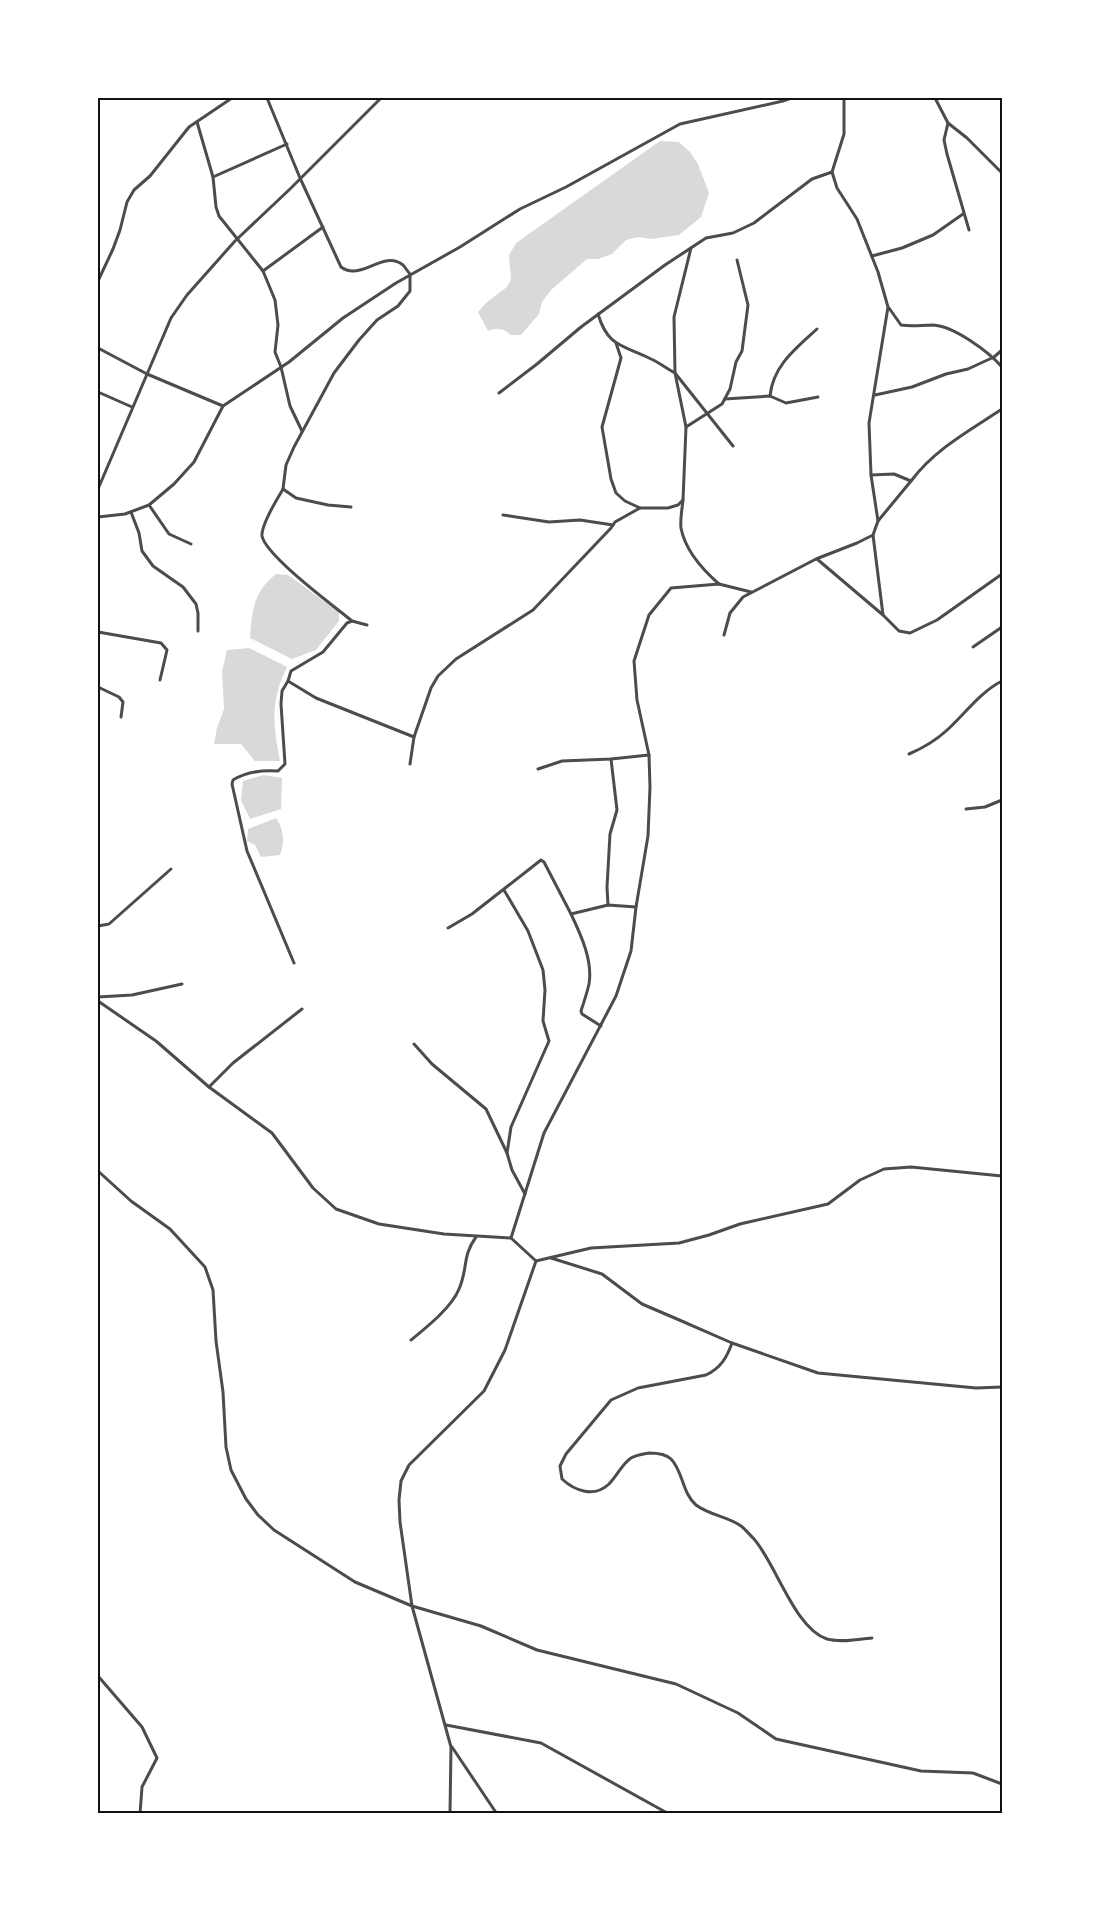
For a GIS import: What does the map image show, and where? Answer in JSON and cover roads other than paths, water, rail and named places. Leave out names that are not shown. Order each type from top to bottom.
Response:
[{"type":"street","points":[[98,281],[113,249],[127,202],[134,190],[150,176],[189,127],[232,98]]},
{"type":"street","points":[[267,98],[300,178],[341,267],[347,272],[355,272],[377,263],[391,260],[402,264],[410,274],[410,291],[398,306],[377,320],[334,373],[302,431],[286,465],[282,489],[264,525],[262,536],[285,566],[352,621],[367,625]]},
{"type":"street","points":[[98,489],[171,318],[182,302],[238,238],[380,98]]},
{"type":"street","points":[[98,517],[125,514],[149,505],[174,484],[194,462],[223,406],[282,367],[343,318],[410,274],[460,247],[520,209],[566,187],[680,124],[791,98]]},
{"type":"street","points":[[844,98],[844,134],[832,172],[837,188],[857,219],[872,256],[888,307],[902,325],[914,328],[933,325],[941,327],[970,340],[994,357],[1002,367]]},
{"type":"street","points":[[935,98],[948,123],[967,138],[1002,173]]},
{"type":"street","points":[[197,122],[213,177],[216,207],[219,216],[264,271],[275,300],[278,326],[275,352],[282,367],[290,406],[302,431]]},
{"type":"street","points":[[948,123],[944,140],[969,230]]},
{"type":"street","points":[[213,177],[287,144]]},
{"type":"street","points":[[499,393],[598,314],[665,264],[706,238],[733,233],[754,223],[812,179],[832,172]]},
{"type":"street","points":[[872,256],[902,248],[933,235],[963,214]]},
{"type":"street","points":[[264,271],[323,227]]},
{"type":"street","points":[[691,248],[674,317],[675,373],[686,427],[683,500],[680,518],[681,530],[688,547],[704,571],[719,584]]},
{"type":"street","points":[[686,427],[722,404],[730,389],[736,362],[742,351],[748,305],[737,260]]},
{"type":"street","points":[[878,522],[872,474],[869,423],[888,307]]},
{"type":"street","points":[[598,314],[602,329],[612,341],[651,359],[675,373],[733,446]]},
{"type":"street","points":[[770,396],[771,382],[781,364],[817,329]]},
{"type":"street","points":[[616,343],[620,358],[602,427],[603,442],[616,493],[625,501],[640,508],[668,508],[678,505],[683,500]]},
{"type":"street","points":[[98,348],[147,374],[223,406]]},
{"type":"street","points":[[875,395],[912,387],[946,374],[968,369],[994,357],[1002,350]]},
{"type":"street","points":[[98,392],[132,407]]},
{"type":"street","points":[[725,399],[770,396],[786,403],[818,397]]},
{"type":"street","points":[[883,615],[873,535],[878,522],[920,469],[937,452],[1002,409]]},
{"type":"street","points":[[872,474],[894,474],[911,481]]},
{"type":"street","points":[[282,489],[296,498],[351,508]]},
{"type":"street","points":[[149,505],[169,534],[191,544]]},
{"type":"street","points":[[410,764],[414,738],[431,688],[438,676],[456,659],[533,610],[615,522],[640,508]]},
{"type":"street","points":[[131,512],[139,533],[142,551],[153,566],[183,587],[196,604],[198,631]]},
{"type":"street","points":[[503,514],[549,522],[580,520],[613,525]]},
{"type":"street","points":[[724,635],[730,613],[743,596],[816,559],[873,535]]},
{"type":"street","points":[[816,559],[883,615],[899,631],[910,633],[937,620],[1002,574]]},
{"type":"street","points":[[510,1238],[526,1195],[544,1133],[616,996],[631,951],[648,836],[650,788],[649,754],[637,700],[634,661],[649,615],[671,588],[719,584],[751,592]]},
{"type":"street","points":[[294,963],[247,851],[232,784],[236,778],[258,772],[278,771],[285,764],[281,704],[282,691],[288,681],[291,670],[322,652],[346,623],[352,621]]},
{"type":"street","points":[[973,647],[1002,627]]},
{"type":"street","points":[[98,632],[161,643],[167,650],[160,680]]},
{"type":"street","points":[[288,681],[316,698],[414,738]]},
{"type":"street","points":[[909,754],[926,747],[939,737],[982,696],[1002,681]]},
{"type":"street","points":[[98,687],[119,697],[123,702],[120,717]]},
{"type":"street","points":[[538,769],[562,761],[611,760],[649,754]]},
{"type":"street","points":[[608,905],[606,888],[610,834],[617,810],[611,760]]},
{"type":"street","points":[[966,809],[1002,800]]},
{"type":"street","points":[[448,928],[472,914],[538,862],[544,862],[580,932],[590,969],[589,983],[581,1011],[582,1014],[601,1026]]},
{"type":"street","points":[[98,926],[109,924],[171,869]]},
{"type":"street","points":[[504,890],[528,931],[542,970],[545,990],[543,1021],[549,1041],[511,1127],[507,1153]]},
{"type":"street","points":[[571,914],[608,905],[636,907]]},
{"type":"street","points":[[98,999],[132,995],[182,984]]},
{"type":"street","points":[[98,999],[156,1041],[209,1086],[272,1133],[313,1188],[336,1209],[379,1224],[477,1237],[510,1238],[536,1261]]},
{"type":"street","points":[[209,1086],[233,1063],[302,1009]]},
{"type":"street","points":[[414,1044],[432,1064],[486,1109],[507,1153],[512,1170],[526,1195]]},
{"type":"street","points":[[536,1261],[591,1248],[679,1242],[740,1224],[828,1204],[860,1180],[884,1169],[911,1167],[1002,1176]]},
{"type":"street","points":[[98,1171],[131,1201],[170,1229],[205,1267],[214,1290],[216,1341],[223,1392],[226,1447],[231,1470],[246,1499],[258,1515],[274,1530],[355,1582],[412,1606],[481,1626],[537,1650],[676,1684],[738,1713],[776,1739],[921,1771],[973,1773],[1002,1784]]},
{"type":"street","points":[[411,1340],[454,1299],[460,1288],[467,1251],[477,1237]]},
{"type":"street","points":[[550,1258],[602,1274],[642,1304],[732,1342],[818,1373],[976,1388],[1002,1387]]},
{"type":"street","points":[[450,1814],[451,1747],[412,1606],[398,1500],[401,1481],[409,1465],[484,1391],[505,1350],[536,1261]]},
{"type":"street","points":[[732,1342],[727,1356],[716,1371],[638,1388],[611,1400],[566,1454],[560,1466],[562,1479],[579,1491],[591,1492],[608,1485],[631,1458],[654,1453],[667,1456],[672,1460],[689,1497],[697,1505],[718,1517],[740,1525],[755,1540],[770,1562],[794,1608],[817,1634],[827,1639],[845,1641],[872,1638]]},
{"type":"street","points":[[98,1676],[142,1727],[157,1758],[142,1787],[140,1814]]},
{"type":"street","points":[[446,1725],[541,1743],[669,1814]]},
{"type":"street","points":[[451,1747],[497,1814]]}]
